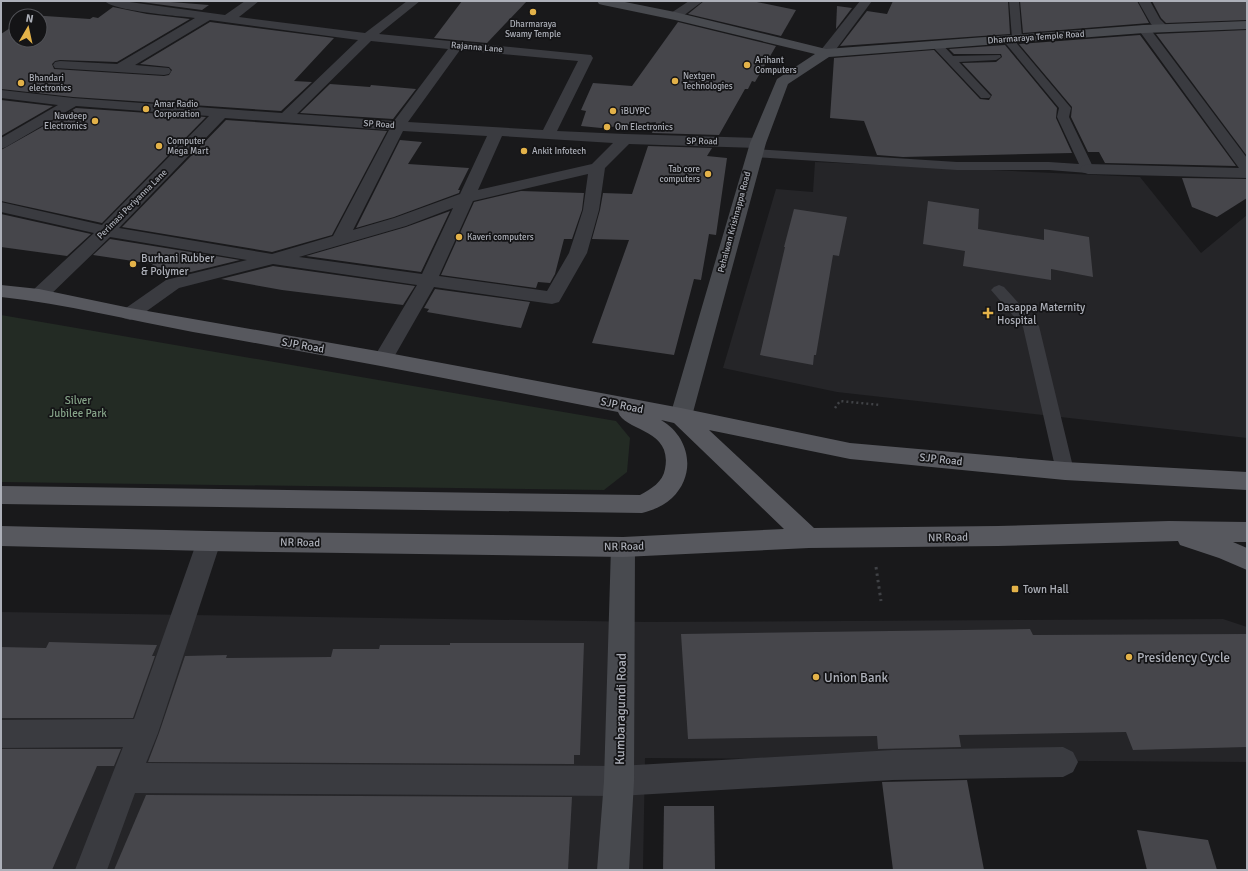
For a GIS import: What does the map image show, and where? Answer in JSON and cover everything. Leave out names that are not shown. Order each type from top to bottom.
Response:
[{"type":"main road","points":[[603,1],[675,16],[826,53]]},
{"type":"main road","name":"Dharmaraya Temple Road","points":[[826,53],[1144,29],[1247,25]]},
{"type":"main road","name":"Pehalwan Krishnappa Road","points":[[681,416],[756,148],[782,82],[826,53]]},
{"type":"main road","name":"SJP Road","points":[[1,291],[39,295],[130,314],[681,416],[850,451],[1065,471],[1247,480]]},
{"type":"main road","points":[[1,495],[642,504],[656,497],[667,488],[675,477],[678,465],[676,452],[670,440],[660,430],[611,403]]},
{"type":"main road","points":[[681,416],[809,538]]},
{"type":"main road","points":[[1169,532],[1227,550],[1247,560]]},
{"type":"main road","name":"NR Road","points":[[1,536],[210,541],[623,547],[809,538],[1247,532]]},
{"type":"main road","name":"Kumbaragundi Road","points":[[613,870],[619,781],[623,547]]},
{"type":"street","name":"Rajanna Lane","points":[[111,1],[121,5],[368,37],[586,58],[548,134]]},
{"type":"street","points":[[227,19],[253,1]]},
{"type":"street","points":[[286,117],[368,37],[414,1]]},
{"type":"street","points":[[675,16],[697,1]]},
{"type":"street","points":[[826,53],[866,1]]},
{"type":"street","points":[[1144,1],[1155,21],[1163,28]]},
{"type":"street","points":[[120,68],[208,16]]},
{"type":"street","points":[[1144,29],[1247,168]]},
{"type":"street","points":[[340,239],[398,126],[457,45]]},
{"type":"street","points":[[60,65],[164,71]]},
{"type":"street","name":"SP Road","points":[[1,94],[73,102],[398,126],[548,134],[756,148]]},
{"type":"street","points":[[1,144],[73,102]]},
{"type":"street","name":"Perimasi Periyanna Lane","points":[[39,295],[106,231],[222,112]]},
{"type":"street","points":[[383,360],[428,281],[497,131]]},
{"type":"street","points":[[130,314],[173,284],[273,259],[400,222],[465,198],[597,167],[625,139]]},
{"type":"street","points":[[1,207],[106,231],[273,259],[552,298],[578,253],[591,210],[597,167]]},
{"type":"street","points":[[1088,170],[1247,174]]},
{"type":"street","points":[[91,870],[125,778],[144,733],[210,541]]},
{"type":"street","points":[[1,734],[144,733]]},
{"type":"street","points":[[125,778],[619,781],[893,765],[1063,762]]},
{"type":"lane","points":[[1014,1],[1012,39],[1064,108],[1063,117],[1088,170]]},
{"type":"lane","points":[[936,44],[985,96]]},
{"type":"lane","points":[[950,59],[996,57]]},
{"type":"lane","points":[[756,148],[957,166],[1049,166],[1088,170]]},
{"type":"lane","points":[[999,290],[1031,326],[1065,471]]},
{"type":"path","points":[[835,408],[840,401],[880,405]]},
{"type":"path","points":[[876,566],[881,601]]},
{"type":"shaded area","name":"Dasappa Maternity Hospital","points":[[815,162],[1140,177],[1201,253],[1247,215],[1247,438],[837,392],[723,368],[776,189],[813,192]]},
{"type":"shaded area","points":[[1,612],[647,622],[1223,619],[1247,627],[1247,762],[645,758],[643,870],[1,870]]},
{"type":"green space","name":"Silver Jubilee Park","points":[[1,315],[616,421],[630,438],[627,472],[604,490],[1,482]]},
{"type":"building","points":[[133,1],[158,1],[209,5],[202,10]]},
{"type":"building","points":[[462,1],[527,1],[487,43],[434,38]]},
{"type":"building","points":[[704,1],[752,1],[796,10],[781,36],[688,14]]},
{"type":"building","points":[[893,1],[1008,1],[1010,34],[840,46],[867,11],[887,14]]},
{"type":"building","points":[[1020,1],[1137,1],[1149,23],[1023,33]]},
{"type":"building","points":[[1152,1],[1247,1],[1247,20],[1166,23],[1161,18]]},
{"type":"building","points":[[837,6],[852,8],[836,29]]},
{"type":"building","points":[[113,7],[147,14],[190,19],[117,62],[60,60],[55,61],[52,64],[54,69],[164,76],[169,75],[172,70],[169,67],[140,64],[210,22],[334,38],[294,81],[312,82],[281,111],[73,97],[1,89],[1,34],[8,29],[8,48],[48,48],[48,16],[90,19],[93,17],[98,18]]},
{"type":"building","points":[[678,22],[776,46],[755,82],[752,81],[748,89],[745,89],[719,135],[652,133],[656,122],[601,128],[581,126],[586,111],[581,110],[593,83],[632,86]]},
{"type":"building","points":[[1247,30],[1247,156],[1156,34]]},
{"type":"building","points":[[1140,35],[1236,166],[1105,163],[1099,152],[1088,152],[1071,117],[1072,107],[1019,44]]},
{"type":"building","points":[[1005,45],[1057,108],[1056,118],[1072,153],[903,157],[877,155],[864,121],[830,118],[834,58],[934,50],[980,99],[989,100],[992,95],[962,63],[996,62],[1002,57],[1001,54],[954,54],[949,49]]},
{"type":"building","points":[[330,84],[370,87],[371,85],[416,89],[393,119],[300,113]]},
{"type":"building","points":[[1,100],[53,106],[1,136]]},
{"type":"building","points":[[76,108],[206,117],[102,223],[1,201],[1,150]]},
{"type":"building","points":[[226,120],[387,131],[332,235],[272,252],[122,227]]},
{"type":"building","points":[[400,140],[422,142],[408,164],[469,168],[458,190],[460,190],[459,193],[394,217],[356,228]]},
{"type":"building","points":[[648,146],[712,148],[707,156],[727,158],[716,235],[709,234],[701,280],[694,279],[674,355],[592,343],[629,240],[592,239],[603,193],[632,194]]},
{"type":"building","points":[[1182,178],[1247,179],[1247,198],[1217,217],[1192,207]]},
{"type":"building","points":[[521,191],[584,193],[582,210],[572,239],[564,239],[555,274],[550,283],[538,282],[536,288],[441,275],[474,202]]},
{"type":"building","points":[[928,201],[979,209],[978,229],[1044,240],[1044,229],[1089,237],[1093,277],[1051,269],[1051,280],[963,266],[965,251],[923,244]]},
{"type":"building","points":[[794,209],[847,217],[839,256],[833,255],[813,365],[760,355]]},
{"type":"building","points":[[450,211],[421,272],[306,256],[406,227]]},
{"type":"building","points":[[1,214],[91,234],[67,256],[1,247]]},
{"type":"building","points":[[110,239],[240,260],[191,272],[150,267],[153,264],[93,255]]},
{"type":"building","points":[[273,266],[415,286],[403,305],[282,290],[221,279]]},
{"type":"building","points":[[435,289],[530,302],[521,328],[427,312],[429,309],[424,308]]},
{"type":"building","points":[[1030,629],[1033,635],[1247,634],[1247,747],[1133,750],[1126,732],[959,735],[961,747],[878,749],[877,736],[688,739],[681,634]]},
{"type":"building","points":[[49,642],[157,645],[152,656],[155,656],[133,718],[1,718],[1,647],[46,648]]},
{"type":"building","points":[[450,643],[584,643],[580,755],[574,755],[574,764],[148,762],[185,656],[227,655],[226,658],[331,657],[333,649],[379,649],[380,645],[450,645]]},
{"type":"building","points":[[1,749],[121,749],[114,766],[97,766],[52,870],[1,870]]},
{"type":"building","points":[[967,780],[984,870],[893,870],[882,782]]},
{"type":"building","points":[[146,795],[572,797],[568,870],[114,870]]},
{"type":"building","points":[[664,806],[714,806],[715,870],[663,870]]},
{"type":"building","points":[[1137,830],[1208,840],[1217,870],[1147,870]]},
{"type":"place","name":"Dharmaraya Swamy Temple","points":[[533,12]]},
{"type":"place","name":"Arihant Computers","points":[[747,65]]},
{"type":"place","name":"Nextgen Technologies","points":[[675,81]]},
{"type":"place","name":"Bhandari electronics","points":[[21,83]]},
{"type":"place","name":"Amar Radio Corporation","points":[[146,109]]},
{"type":"place","name":"iBUYPC","points":[[613,111]]},
{"type":"place","name":"Navdeep Electronics","points":[[95,121]]},
{"type":"place","name":"Om Electronics","points":[[607,127]]},
{"type":"place","name":"Computer Mega Mart","points":[[159,146]]},
{"type":"place","name":"Ankit Infotech","points":[[524,151]]},
{"type":"place","name":"Tab core computers","points":[[708,174]]},
{"type":"place","name":"Kaveri computers","points":[[459,237]]},
{"type":"place","name":"Burhani Rubber & Polymer","points":[[133,264]]},
{"type":"place","name":"Dasappa Maternity Hospital","points":[[988,313]]},
{"type":"place","name":"Town Hall","points":[[1015,589]]},
{"type":"place","name":"Presidency Cycle","points":[[1129,657]]},
{"type":"place","name":"Union Bank","points":[[816,677]]}]
